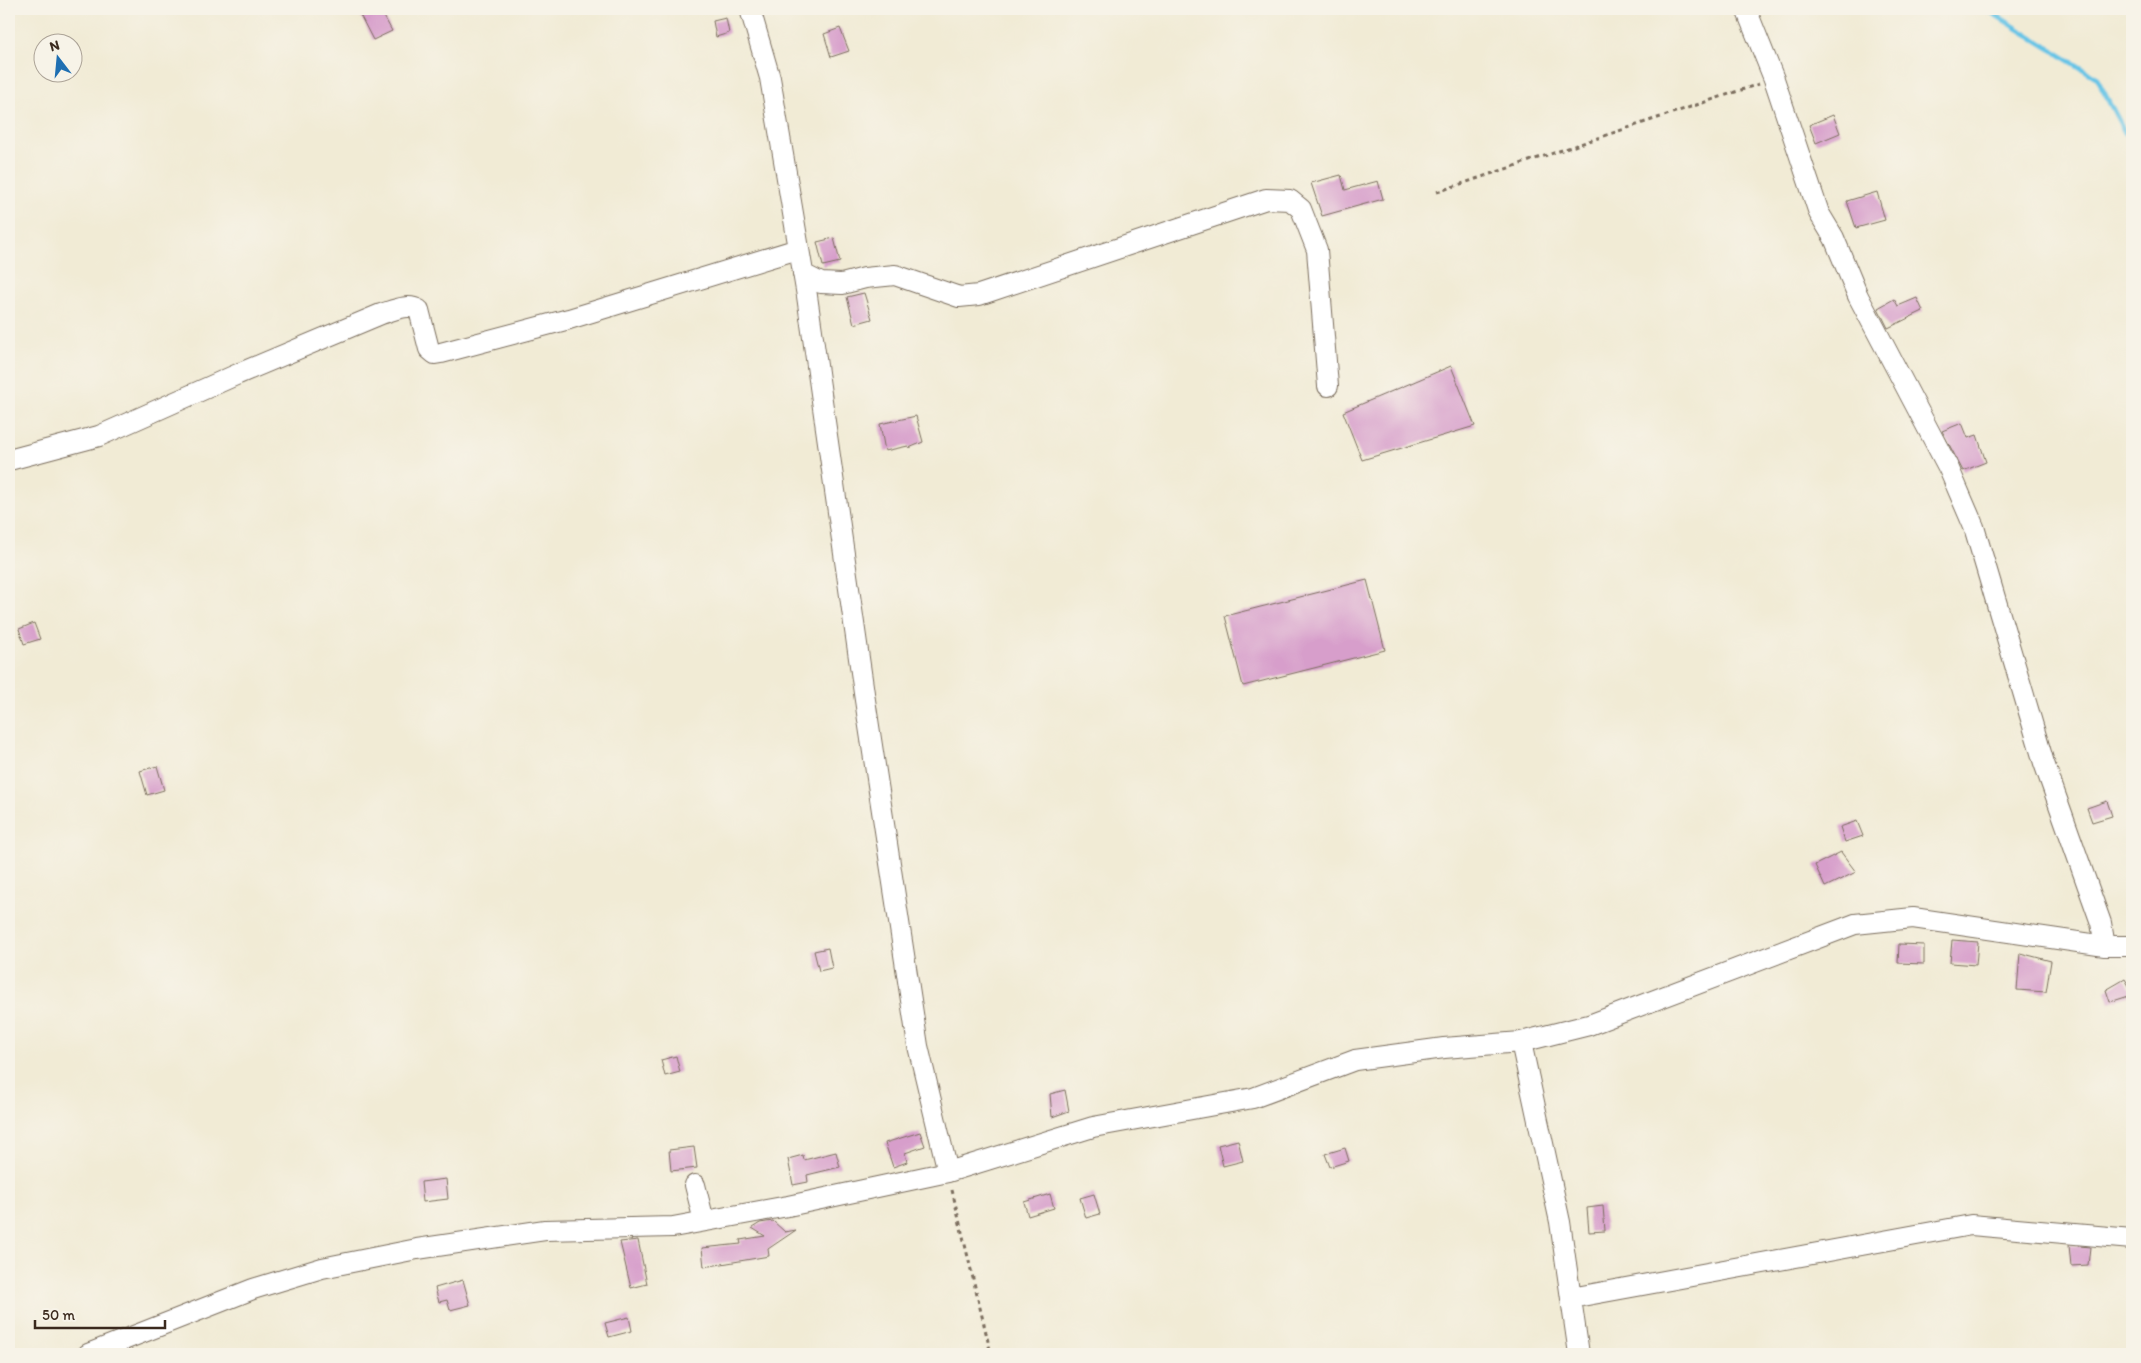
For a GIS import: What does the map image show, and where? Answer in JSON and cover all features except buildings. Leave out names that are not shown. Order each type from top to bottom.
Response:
[{"type":"street","points":[[750,9],[770,78],[803,274],[863,690],[916,1036],[948,1172]]},
{"type":"street","points":[[1746,9],[1774,79],[1819,213],[1834,238],[1858,296],[1949,469],[1974,527],[2044,763],[2101,923],[2105,946]]},
{"type":"street","points":[[803,274],[821,283],[842,284],[865,278],[895,275],[958,297],[980,295],[1266,199],[1290,200],[1301,209],[1317,250],[1328,386]]},
{"type":"street","points":[[9,460],[99,436],[238,374],[381,314],[403,307],[413,306],[419,310],[429,349],[435,354],[569,319],[798,249]]},
{"type":"street","points":[[88,1354],[253,1289],[322,1268],[417,1249],[545,1230],[673,1227],[797,1204],[948,1172],[1093,1127],[1253,1098],[1355,1060],[1444,1048],[1521,1042],[1589,1024],[1855,924],[1912,918],[2105,946],[2132,946]]},
{"type":"street","points":[[1521,1042],[1560,1222],[1579,1354]]},
{"type":"street","points":[[695,1185],[704,1221]]},
{"type":"street","points":[[1571,1298],[1971,1225],[2132,1239]]},
{"type":"path","points":[[1437,192],[1774,79]]},
{"type":"path","points":[[948,1172],[991,1354]]},
{"type":"waterway","points":[[1986,9],[2096,77],[2132,146]]}]
